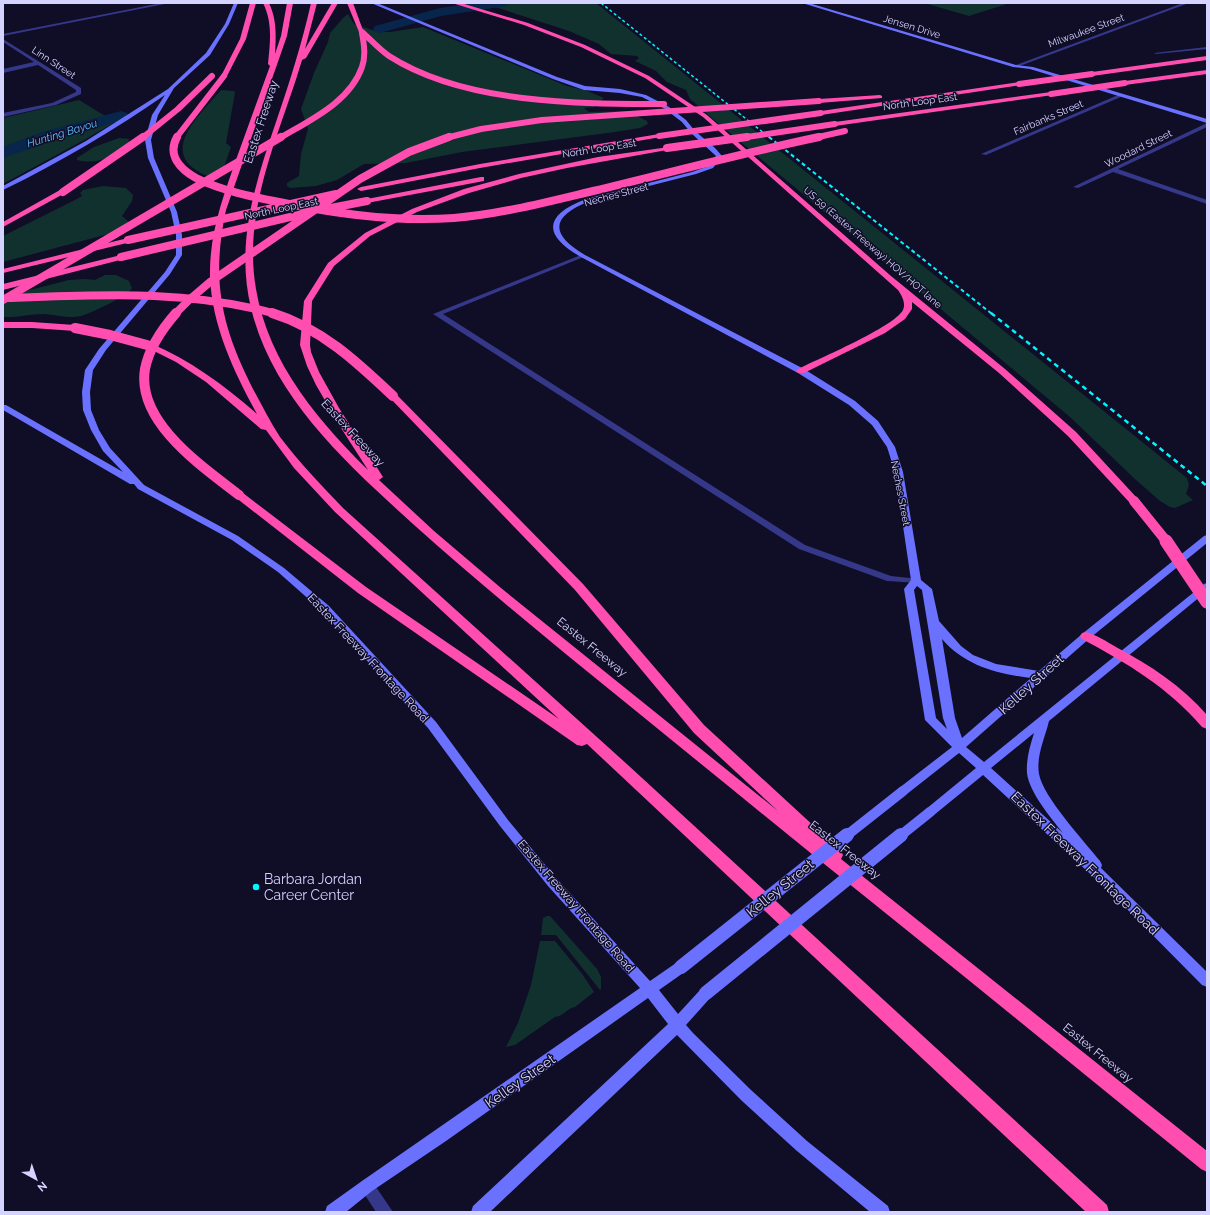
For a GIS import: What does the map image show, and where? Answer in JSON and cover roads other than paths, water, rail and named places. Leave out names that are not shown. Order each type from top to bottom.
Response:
[{"type":"highway","points":[[252,3],[252,10],[247,27],[240,45],[224,76],[176,138],[174,155],[176,160],[184,169],[202,180],[239,192],[319,209],[384,219],[446,219],[498,212],[845,131],[935,113],[1043,95]]},
{"type":"highway","points":[[266,3],[271,14],[274,27],[270,79]]},
{"type":"highway","name":"Eastex Freeway","points":[[290,3],[287,25],[270,79],[222,210],[216,236],[215,260],[216,290],[225,336],[249,391],[274,435],[304,473],[339,510],[624,770],[1100,1212]]},
{"type":"highway","name":"Eastex Freeway","points":[[314,3],[296,69],[257,186],[252,210],[248,258],[252,295],[261,328],[275,359],[301,402],[333,439],[394,501],[475,573],[693,752],[906,920],[1207,1163]]},
{"type":"highway","points":[[296,69],[335,3]]},
{"type":"highway","points":[[3,299],[300,126],[335,103],[348,92],[361,70],[365,56],[362,32],[350,3]]},
{"type":"highway","name":"US 59 (Eastex Freeway) HOV/HOT lane","points":[[456,3],[554,34],[620,62],[647,77],[705,116],[902,289],[1002,371],[1072,434],[1134,501],[1171,548],[1207,602]]},
{"type":"highway","points":[[362,32],[385,54],[417,71],[454,84],[516,96],[565,102],[607,104],[819,101]]},
{"type":"highway","points":[[3,225],[63,192],[139,142],[181,107],[216,73],[240,45]]},
{"type":"highway","name":"North Loop East","points":[[3,271],[128,240],[361,189],[487,164],[659,136],[1207,58]]},
{"type":"highway","name":"North Loop East","points":[[3,287],[241,228],[367,201],[492,177],[667,148],[1207,72]]},
{"type":"highway","points":[[624,770],[362,590],[239,495],[175,441],[159,420],[148,401],[145,391],[144,374],[148,357],[153,345],[165,327],[193,296],[363,177],[400,156],[429,143],[460,133],[497,126],[558,119],[999,87]]},
{"type":"highway","points":[[394,501],[336,413],[309,360],[305,346],[304,319],[310,295],[318,281],[342,255],[366,236],[392,221],[427,205],[484,185],[606,158]]},
{"type":"highway","points":[[801,371],[882,331],[897,321],[908,309],[908,300],[902,289]]},
{"type":"highway","points":[[3,299],[164,296],[207,299],[253,308],[301,325],[327,339],[350,356],[393,396],[579,587],[699,729],[906,920]]},
{"type":"highway","points":[[3,325],[32,325],[75,328],[110,334],[147,344],[165,352],[189,366],[237,403],[274,435]]},
{"type":"highway","points":[[1086,636],[1146,669],[1174,692],[1207,724]]},
{"type":"main road","name":"Eastex Freeway Frontage Road","points":[[236,3],[227,24],[208,54],[172,87],[155,115],[148,140],[151,158],[174,212],[179,235],[179,255],[164,278],[103,349],[89,370],[86,392],[87,410],[95,430],[106,449],[141,487],[235,538],[281,570],[325,608],[432,725],[504,823],[552,882],[650,990],[688,1038],[763,1111],[802,1146],[882,1212]]},
{"type":"main road","name":"Neches Street","points":[[374,3],[424,25],[569,83],[584,88],[620,91],[644,96],[668,108],[684,121],[693,132],[713,148],[719,156],[711,167],[671,180],[588,200],[565,211],[556,225],[557,235],[569,248],[583,256],[801,371],[852,403],[875,423],[891,446],[899,472],[916,581],[909,589],[931,720],[959,748]]},
{"type":"main road","name":"Jensen Drive","points":[[804,3],[1015,66],[1031,68],[1206,125]]},
{"type":"main road","name":"Jensen Drive","points":[[1015,66],[1022,71],[1113,99],[1206,125]]},
{"type":"main road","points":[[3,188],[68,155],[103,134],[172,87]]},
{"type":"main road","points":[[3,407],[141,487]]},
{"type":"main road","name":"Kelley Street","points":[[333,1212],[367,1186],[441,1136],[681,967],[959,748],[1041,674],[1207,538]]},
{"type":"main road","points":[[916,581],[927,589],[949,718],[959,748]]},
{"type":"main road","points":[[479,1212],[677,1025],[706,993],[984,769],[1207,586]]},
{"type":"main road","points":[[934,623],[942,635],[956,649],[973,660],[989,667],[1009,671],[1041,674]]},
{"type":"main road","points":[[1044,720],[1035,749],[1033,774],[1035,782],[1043,797],[1116,890]]},
{"type":"main road","name":"Eastex Freeway Frontage Road","points":[[959,748],[1011,792],[1116,890],[1207,981]]},
{"type":"street","points":[[3,35],[168,3]]},
{"type":"street","name":"Milwaukee Street","points":[[1015,66],[1186,3]]},
{"type":"street","name":"Linn Street","points":[[3,40],[79,89],[79,93],[74,97],[3,115]]},
{"type":"street","points":[[1156,53],[1207,48]]},
{"type":"street","points":[[3,71],[38,63]]},
{"type":"street","name":"Fairbanks Street","points":[[984,154],[1120,96]]},
{"type":"street","name":"Woodard Street","points":[[1076,187],[1206,125]]},
{"type":"street","points":[[1114,170],[1207,202]]},
{"type":"street","points":[[583,256],[437,314],[802,547],[890,579],[916,581]]},
{"type":"street","points":[[367,1186],[385,1212]]},
{"type":"waterway","name":"Hunting Bayou","points":[[380,29],[440,12],[500,3]]},
{"type":"waterway","name":"Hunting Bayou","points":[[3,153],[48,136],[121,116]]},
{"type":"railway","points":[[601,3],[770,138]]},
{"type":"railway","points":[[769,137],[992,314]]},
{"type":"railway","points":[[991,313],[1207,486]]},
{"type":"place","name":"Barbara Jordan Career Center","points":[[256,887]]}]
